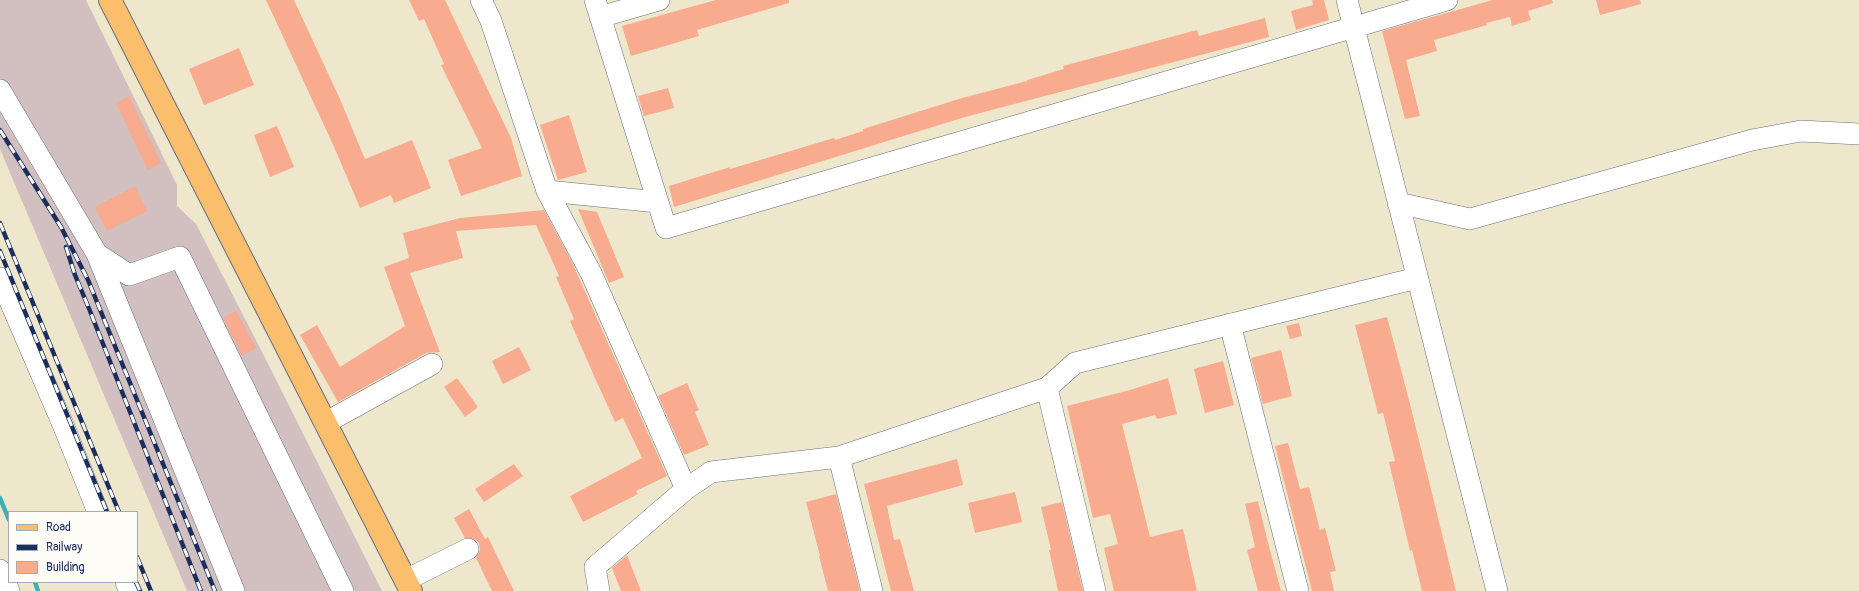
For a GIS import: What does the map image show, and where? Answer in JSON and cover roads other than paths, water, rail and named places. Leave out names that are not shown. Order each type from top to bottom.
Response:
[{"type":"main road","points":[[110,0],[408,585]]},
{"type":"street","points":[[482,0],[491,20],[547,191],[591,273],[686,489]]},
{"type":"street","points":[[659,0],[598,8],[666,228],[1448,0]]},
{"type":"street","points":[[1347,0],[1497,591]]},
{"type":"street","points":[[0,90],[97,254],[234,591]]},
{"type":"street","points":[[1398,202],[1470,219],[1752,140],[1801,131],[1859,134]]},
{"type":"street","points":[[547,191],[658,202]]},
{"type":"street","points":[[97,254],[129,275],[180,257],[343,591]]},
{"type":"street","points":[[0,278],[64,427],[98,511]]},
{"type":"street","points":[[599,591],[595,567],[686,489],[711,472],[839,457],[1047,388],[1075,363],[1417,278]]},
{"type":"street","points":[[1230,324],[1298,591]]},
{"type":"street","points":[[325,422],[432,364]]},
{"type":"street","points":[[1047,388],[1094,591]]},
{"type":"street","points":[[839,457],[872,591]]},
{"type":"street","points":[[408,585],[468,549]]},
{"type":"street","points":[[0,570],[9,591]]},
{"type":"waterway","points":[[0,498],[8,518]]},
{"type":"waterway","points":[[35,583],[38,591]]},
{"type":"railway","points":[[0,130],[61,227],[88,280],[215,591]]},
{"type":"railway","points":[[0,223],[119,511]]},
{"type":"railway","points":[[66,247],[75,275],[201,591]]},
{"type":"railway","points":[[0,251],[107,511]]},
{"type":"railway","points":[[138,559],[151,591]]},
{"type":"railway","points":[[136,583],[140,591]]}]
